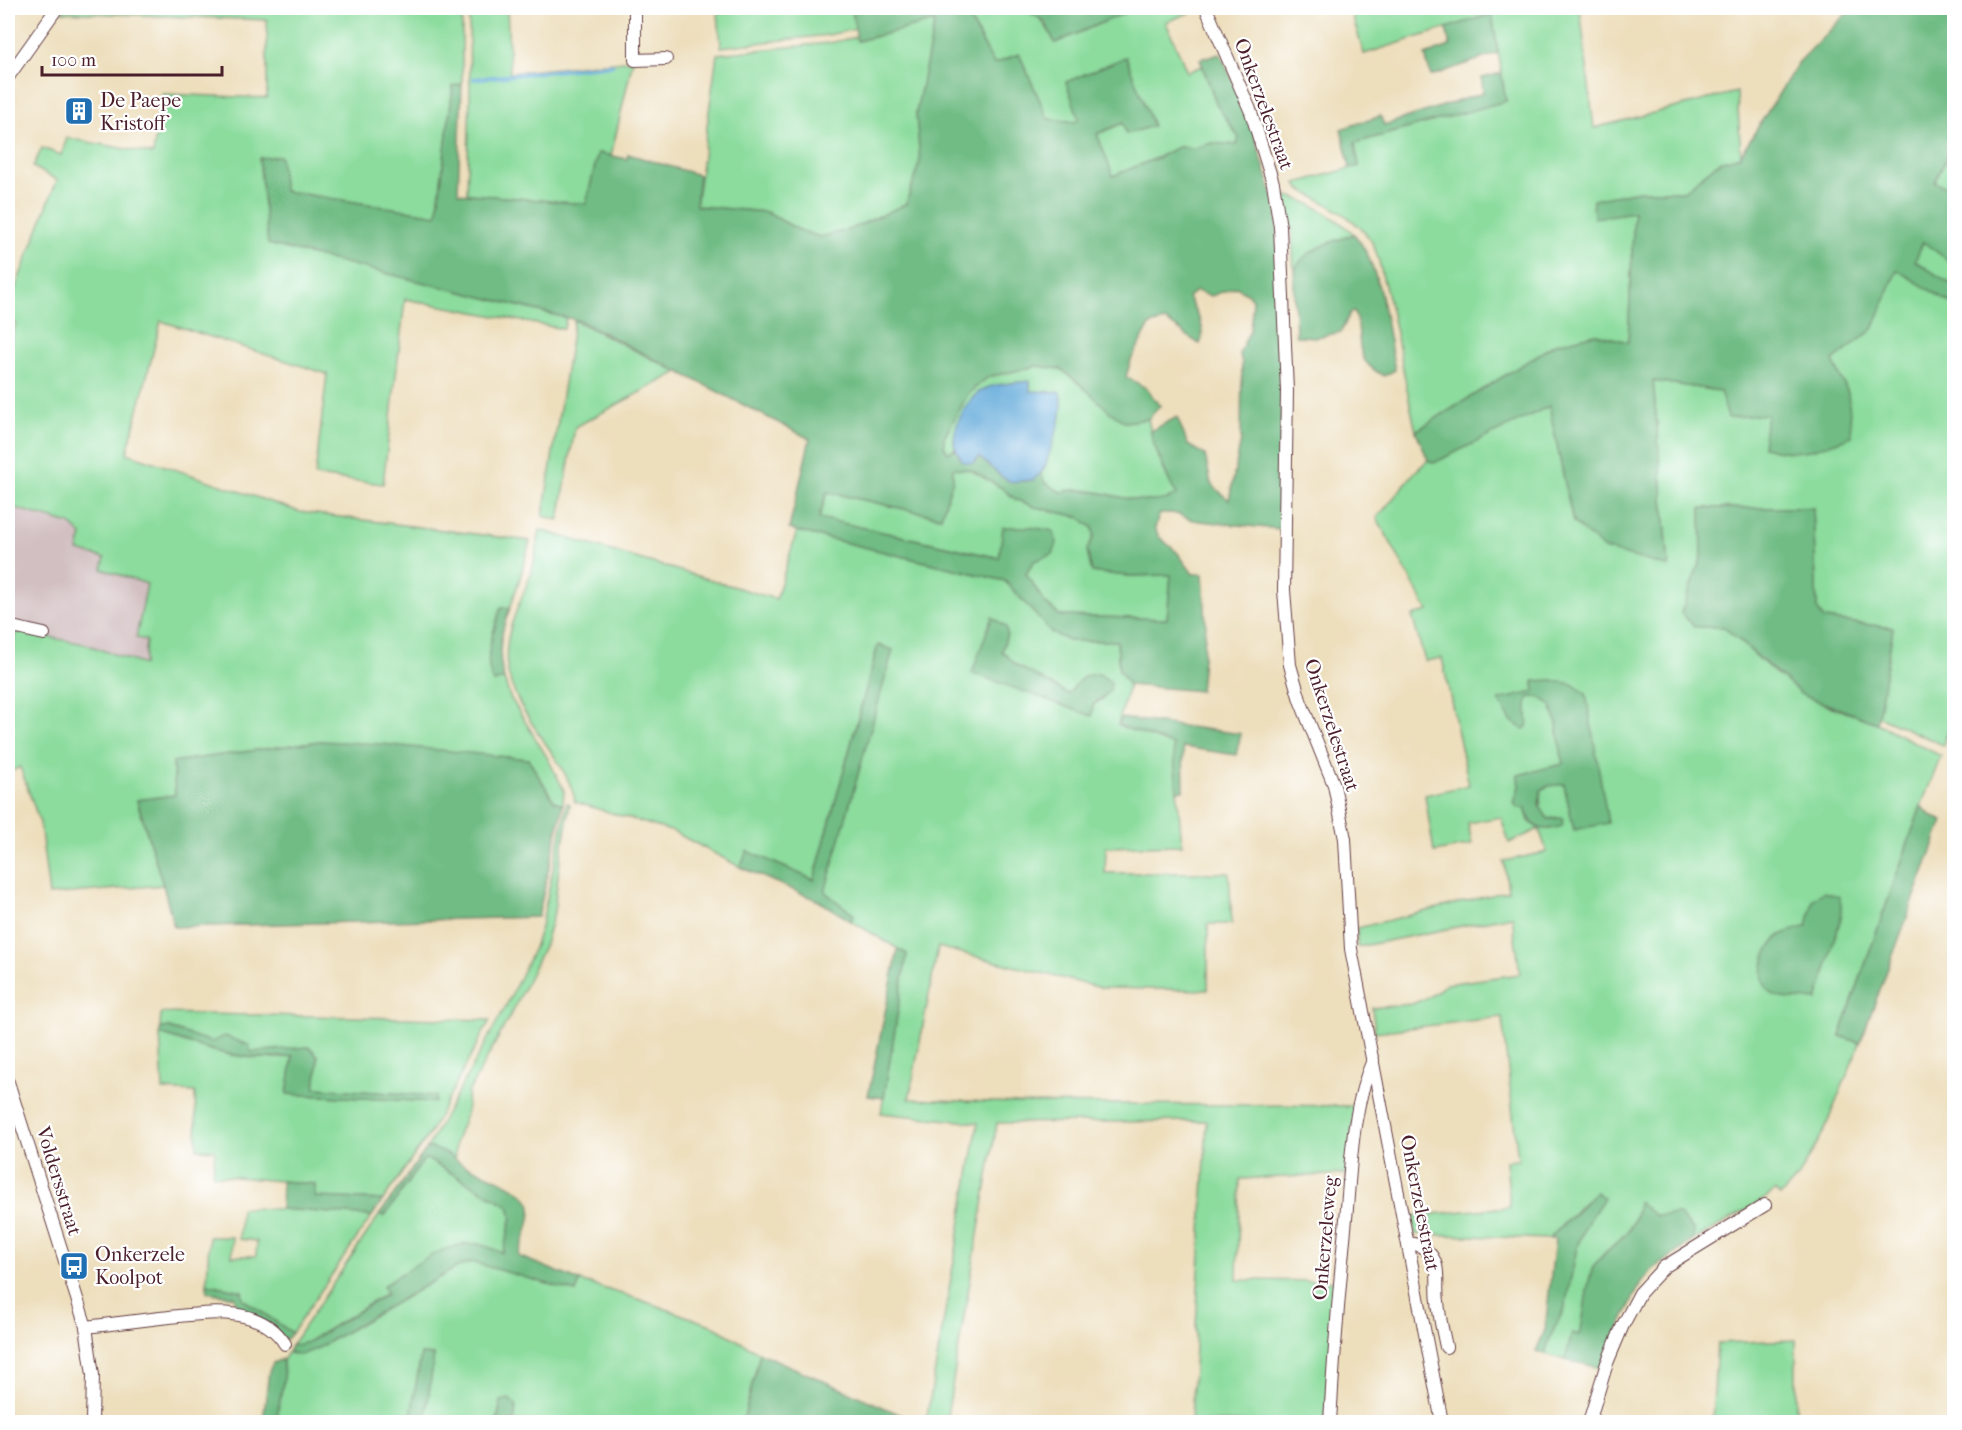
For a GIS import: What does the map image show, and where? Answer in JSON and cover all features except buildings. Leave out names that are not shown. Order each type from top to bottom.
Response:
[{"type":"street","points":[[8,77],[57,8]]},
{"type":"street","points":[[635,8],[635,60],[666,59]]},
{"type":"street","name":"Onkerzelestraat","points":[[1206,8],[1251,112],[1273,183],[1280,227],[1287,391],[1284,590],[1290,665],[1300,700],[1334,784],[1345,839],[1351,949],[1442,1422]]},
{"type":"street","points":[[8,626],[44,634]]},
{"type":"street","name":"Onkerzeleweg","points":[[1330,1422],[1338,1299],[1355,1132],[1362,1083],[1372,1060]]},
{"type":"street","name":"Voldersstraat","points":[[8,1082],[86,1327],[93,1375],[92,1422]]},
{"type":"street","points":[[1589,1422],[1607,1363],[1640,1293],[1664,1267],[1765,1205]]},
{"type":"street","points":[[1408,1244],[1414,1243],[1421,1246],[1435,1261],[1438,1270],[1437,1298],[1446,1347]]},
{"type":"street","points":[[86,1327],[203,1313],[232,1313],[259,1321],[281,1338],[285,1344]]},
{"type":"shaded area","points":[[8,506],[70,524],[83,535],[78,551],[105,558],[102,569],[147,583],[136,638],[146,640],[144,666],[85,644],[8,629]]},
{"type":"green space","points":[[65,8],[462,8],[462,84],[453,86],[437,215],[284,191],[268,244],[566,318],[564,329],[405,299],[383,484],[315,476],[327,374],[161,321],[127,453],[300,512],[530,541],[510,608],[503,607],[500,610],[490,645],[494,681],[504,679],[510,697],[547,757],[564,790],[563,805],[554,801],[528,759],[320,741],[173,762],[175,795],[137,801],[163,885],[49,895],[40,823],[20,767],[8,773],[8,668],[16,631],[85,644],[144,665],[146,640],[136,638],[147,584],[102,569],[105,558],[78,551],[82,535],[70,524],[8,506],[8,349],[16,323],[8,321],[8,307],[57,180],[33,167],[42,148],[61,155],[67,138],[153,154],[162,94],[267,98],[267,20],[62,12]]},
{"type":"green space","points":[[469,8],[507,8],[510,73],[633,60],[611,156],[598,153],[586,204],[467,194],[470,97]]},
{"type":"green space","points":[[747,8],[852,8],[856,29],[828,35],[721,47],[718,13]]},
{"type":"green space","points":[[852,8],[873,8],[874,12],[891,8],[986,8],[968,16],[994,64],[1019,54],[1048,119],[1075,122],[1079,119],[1066,82],[1126,57],[1153,126],[1126,134],[1123,123],[1097,134],[1113,176],[1178,147],[1194,148],[1212,143],[1237,145],[1239,138],[1217,105],[1200,59],[1220,53],[1249,117],[1277,209],[1282,374],[1279,529],[1199,521],[1170,513],[1159,515],[1155,528],[1159,537],[1177,552],[1193,574],[1203,574],[1206,624],[1200,691],[1129,685],[1119,670],[1117,641],[1070,641],[1052,633],[1005,581],[789,529],[810,439],[580,321],[268,244],[259,158],[280,156],[284,191],[437,215],[453,86],[462,84],[458,193],[586,204],[598,153],[627,159],[628,154],[699,175],[696,206],[766,212],[799,230],[820,237],[851,229],[906,204],[920,161],[916,113],[935,21],[857,41]],"holes":[[[1236,287],[1247,293],[1253,301],[1250,330],[1239,354],[1242,362],[1241,440],[1229,500],[1211,484],[1205,455],[1188,445],[1177,417],[1151,431],[1152,440],[1177,494],[1165,500],[1136,500],[1089,491],[1061,492],[1045,483],[1041,473],[1032,479],[1015,481],[1000,474],[978,457],[964,462],[955,449],[948,453],[944,446],[944,438],[968,394],[988,377],[1037,366],[1061,369],[1111,413],[1125,422],[1148,419],[1160,406],[1146,388],[1126,377],[1131,360],[1150,325],[1165,321],[1200,344],[1202,326],[1188,297],[1196,291],[1211,296]],[[953,468],[971,470],[1002,488],[1015,499],[1035,507],[1079,517],[1093,528],[1094,536],[1087,550],[1092,572],[1128,576],[1171,575],[1167,619],[1060,616],[1045,603],[1026,574],[1034,561],[1053,554],[1057,543],[1053,531],[1030,527],[1003,527],[999,558],[819,518],[827,492],[941,517],[953,480]]]},
{"type":"green space","points":[[986,8],[1028,10],[1042,21],[1055,43],[1136,8],[1199,8],[1166,22],[1187,72],[1202,66],[1217,105],[1239,138],[1237,145],[1212,143],[1194,148],[1178,147],[1113,176],[1097,134],[1123,123],[1126,57],[1079,119],[1075,122],[1048,119],[1019,54],[994,64],[968,15]]},
{"type":"green space","points":[[1023,8],[1136,8],[1055,43],[1045,22]]},
{"type":"green space","points":[[1350,8],[1580,8],[1594,128],[1737,92],[1741,157],[1719,162],[1684,191],[1639,191],[1593,200],[1594,217],[1634,212],[1628,342],[1596,334],[1555,344],[1416,431],[1393,319],[1373,243],[1355,223],[1298,188],[1296,183],[1359,166],[1355,143],[1506,101],[1492,14],[1364,54]]},
{"type":"green space","points":[[1852,8],[1954,8],[1954,142],[1935,182],[1954,191],[1954,264],[1923,242],[1915,261],[1954,286],[1954,305],[1897,270],[1873,329],[1833,361],[1848,393],[1852,436],[1819,448],[1798,452],[1763,447],[1767,414],[1728,418],[1720,391],[1653,381],[1669,567],[1604,549],[1573,522],[1549,406],[1434,463],[1428,460],[1416,431],[1555,344],[1596,334],[1628,342],[1634,212],[1594,218],[1593,200],[1639,191],[1684,191],[1719,162],[1740,156],[1798,63]]},
{"type":"green space","points":[[1492,14],[1498,53],[1431,76],[1425,55],[1450,46],[1446,28]]},
{"type":"green space","points":[[935,21],[916,113],[920,161],[906,204],[851,229],[820,237],[799,230],[766,212],[696,206],[717,54],[829,43],[857,37],[858,41]]},
{"type":"green space","points":[[1501,73],[1506,101],[1355,143],[1359,166],[1350,168],[1341,129],[1381,116],[1384,125],[1483,93],[1482,78]]},
{"type":"green space","points":[[1954,142],[1954,191],[1935,182]]},
{"type":"green space","points":[[1285,195],[1322,210],[1354,234],[1313,252],[1294,271],[1292,231]]},
{"type":"green space","points":[[1354,234],[1371,262],[1382,298],[1395,370],[1384,376],[1373,369],[1362,355],[1354,312],[1350,313],[1341,332],[1317,337],[1296,336],[1295,270],[1305,256],[1312,251]]},
{"type":"green space","points":[[1923,242],[1954,264],[1954,286],[1915,262]]},
{"type":"green space","points":[[1897,269],[1954,305],[1954,715],[1943,745],[1878,716],[1893,628],[1824,619],[1817,609],[1813,508],[1701,508],[1702,556],[1681,613],[1695,627],[1724,627],[1776,674],[1826,705],[1877,723],[1941,756],[1921,806],[1840,1036],[1860,1043],[1824,1131],[1799,1176],[1780,1196],[1775,1191],[1757,1204],[1692,1241],[1694,1231],[1656,1216],[1638,1203],[1632,1225],[1594,1266],[1589,1279],[1580,1335],[1572,1334],[1565,1360],[1545,1354],[1551,1335],[1565,1307],[1577,1247],[1585,1227],[1604,1197],[1584,1202],[1549,1239],[1415,1234],[1411,1216],[1510,1207],[1506,1161],[1518,1160],[1502,1017],[1375,1032],[1372,1008],[1412,1004],[1431,996],[1446,984],[1520,974],[1512,916],[1357,947],[1357,928],[1508,891],[1504,861],[1547,852],[1539,829],[1509,843],[1501,817],[1468,823],[1472,845],[1434,852],[1425,795],[1469,785],[1442,658],[1425,661],[1412,616],[1428,611],[1377,518],[1415,472],[1428,460],[1434,463],[1549,406],[1573,522],[1669,567],[1653,381],[1720,391],[1848,393],[1833,361],[1873,329]],"holes":[[[1534,681],[1586,694],[1574,830],[1564,784],[1548,786],[1540,790],[1541,805],[1545,815],[1548,819],[1557,817],[1539,829],[1529,821],[1525,808],[1514,803],[1519,787],[1518,775],[1563,764],[1557,724],[1551,705],[1539,697],[1529,697],[1523,729],[1511,721],[1500,700],[1535,692]]]},
{"type":"green space","points":[[574,320],[678,372],[575,427],[559,520],[543,516]]},
{"type":"green space","points":[[1037,366],[1061,369],[1125,422],[1148,419],[1159,458],[1178,494],[1165,500],[1136,500],[1089,491],[1061,492],[1044,483],[1041,473],[1046,464],[1030,382],[954,440],[955,449],[948,453],[944,446],[944,438],[968,394],[988,377]]},
{"type":"green space","points":[[953,468],[971,470],[1002,488],[1015,499],[1035,507],[1079,517],[1093,528],[1094,536],[1087,550],[1092,572],[1128,576],[1171,575],[1167,619],[1061,616],[1045,603],[1026,574],[1034,561],[1000,558],[819,518],[827,492],[941,517]]},
{"type":"green space","points":[[1701,508],[1813,508],[1817,609],[1824,619],[1893,628],[1877,723],[1802,695],[1724,627],[1695,627],[1681,613],[1702,556]]},
{"type":"green space","points":[[540,530],[776,599],[797,531],[1005,581],[1052,633],[1070,641],[1117,641],[1119,670],[1129,685],[1118,725],[1173,745],[1182,845],[1106,847],[1105,873],[1229,873],[1232,924],[1208,924],[1208,990],[1101,988],[938,947],[909,1099],[1019,1103],[1355,1106],[1347,1174],[1240,1179],[1237,1280],[1337,1281],[1325,1422],[1191,1422],[1207,1121],[997,1123],[946,1422],[926,1422],[978,1123],[881,1113],[907,954],[851,921],[854,915],[825,892],[892,650],[878,645],[814,880],[747,851],[740,867],[674,832],[575,802],[564,772],[516,696],[507,667],[509,633],[531,573]],"holes":[[[1007,634],[1002,651],[1016,665],[1068,694],[1084,676],[1104,698],[1093,705],[1092,715],[972,673]]]},
{"type":"green space","points":[[503,607],[510,608],[501,643],[504,679],[494,682],[489,665],[490,646],[500,610]]},
{"type":"green space","points":[[992,617],[1006,627],[1007,634],[1002,651],[1016,665],[1068,694],[1084,676],[1099,674],[1111,682],[1110,691],[1093,705],[1092,716],[972,673]]},
{"type":"green space","points":[[878,645],[893,650],[825,892],[854,915],[851,921],[819,901],[740,867],[747,851],[814,880]]},
{"type":"green space","points":[[1552,680],[1572,684],[1586,694],[1608,823],[1574,830],[1564,784],[1548,786],[1541,790],[1539,805],[1548,819],[1563,818],[1562,826],[1548,829],[1538,828],[1531,821],[1525,808],[1518,808],[1514,803],[1519,787],[1518,775],[1563,764],[1557,724],[1551,705],[1539,697],[1529,697],[1527,727],[1523,729],[1511,721],[1499,700],[1535,692],[1534,681]]},
{"type":"green space","points":[[1121,718],[1241,734],[1236,755],[1183,747],[1184,790],[1177,791],[1173,745],[1118,725]]},
{"type":"green space","points":[[320,741],[382,744],[528,759],[554,801],[563,805],[538,917],[174,927],[137,800],[175,795],[173,762]]},
{"type":"green space","points":[[567,803],[570,804],[554,912],[545,944],[517,1003],[468,1093],[466,1114],[455,1144],[455,1158],[427,1148],[507,1004],[534,948],[541,927]]},
{"type":"green space","points":[[1921,806],[1933,817],[1943,821],[1860,1043],[1840,1036]]},
{"type":"green space","points":[[1823,892],[1839,896],[1841,911],[1840,924],[1817,1000],[1775,996],[1766,987],[1763,979],[1762,971],[1766,954],[1770,946],[1781,935],[1807,926],[1813,900]]},
{"type":"green space","points":[[898,949],[907,954],[884,1098],[868,1096]]},
{"type":"green space","points":[[161,1013],[490,1020],[430,1133],[383,1200],[315,1197],[314,1184],[213,1175],[215,1150],[197,1149],[195,1092],[163,1090],[160,1034],[209,1050],[241,1057],[293,1056],[287,1094],[435,1102],[436,1096],[315,1088],[318,1055],[250,1052],[211,1042],[169,1028],[160,1028]]},
{"type":"green space","points":[[160,1028],[169,1028],[211,1042],[225,1036],[249,1045],[251,1052],[308,1047],[313,1050],[318,1059],[315,1088],[436,1096],[435,1102],[287,1094],[293,1056],[257,1058],[225,1053],[160,1034]]},
{"type":"green space","points":[[427,1148],[445,1153],[462,1164],[502,1181],[522,1193],[528,1200],[531,1213],[518,1256],[580,1281],[576,1292],[472,1262],[457,1267],[318,1348],[301,1355],[288,1352],[291,1346],[308,1342],[387,1294],[383,1286],[440,1251],[465,1244],[477,1244],[503,1253],[512,1217],[509,1206],[425,1158],[384,1217],[380,1214]]},
{"type":"green space","points":[[425,1158],[509,1206],[512,1216],[503,1254],[478,1244],[463,1244],[384,1287],[387,1293],[308,1342],[291,1346],[380,1214],[384,1216]]},
{"type":"green space","points":[[282,1181],[315,1184],[315,1197],[383,1200],[372,1216],[281,1209]]},
{"type":"green space","points":[[1596,1192],[1604,1198],[1585,1227],[1577,1247],[1565,1307],[1551,1335],[1545,1354],[1536,1351],[1545,1330],[1555,1239],[1549,1239]]},
{"type":"green space","points":[[1638,1202],[1656,1216],[1678,1214],[1694,1231],[1692,1241],[1652,1270],[1638,1288],[1601,1368],[1565,1360],[1572,1333],[1580,1335],[1594,1266],[1633,1224]]},
{"type":"green space","points":[[241,1208],[372,1216],[292,1333],[243,1299],[242,1291],[207,1284],[209,1237],[232,1237],[232,1256],[256,1256],[257,1241],[239,1239]]},
{"type":"green space","points":[[472,1262],[576,1292],[580,1281],[635,1298],[711,1325],[760,1353],[743,1422],[514,1422],[516,1405],[501,1401],[497,1422],[425,1422],[434,1355],[421,1354],[410,1422],[276,1422],[284,1377],[283,1361],[288,1352],[292,1354],[318,1348],[457,1267]]},
{"type":"green space","points":[[207,1284],[242,1291],[243,1299],[292,1333],[286,1340],[258,1320],[236,1309],[235,1297],[207,1292]]},
{"type":"green space","points":[[1796,1340],[1796,1422],[1712,1422],[1717,1343]]},
{"type":"green space","points":[[760,1353],[917,1422],[743,1422]]},
{"type":"green space","points":[[421,1354],[434,1355],[425,1422],[410,1422]]},
{"type":"green space","points":[[282,1359],[284,1377],[276,1422],[263,1422],[269,1371],[273,1363]]},
{"type":"green space","points":[[509,1399],[516,1405],[514,1422],[497,1422],[501,1401]]},
{"type":"water","points":[[1030,381],[1030,391],[1060,392],[1062,405],[1061,417],[1041,473],[1033,480],[1011,482],[979,457],[973,463],[963,462],[954,441],[956,426],[967,404],[978,393],[989,387]]},
{"type":"waterway","points":[[474,79],[613,65]]},
{"type":"place","name":"De Paepe Kristoff","points":[[79,111]]},
{"type":"place","name":"Onkerzele Koolpot","points":[[74,1266]]}]
